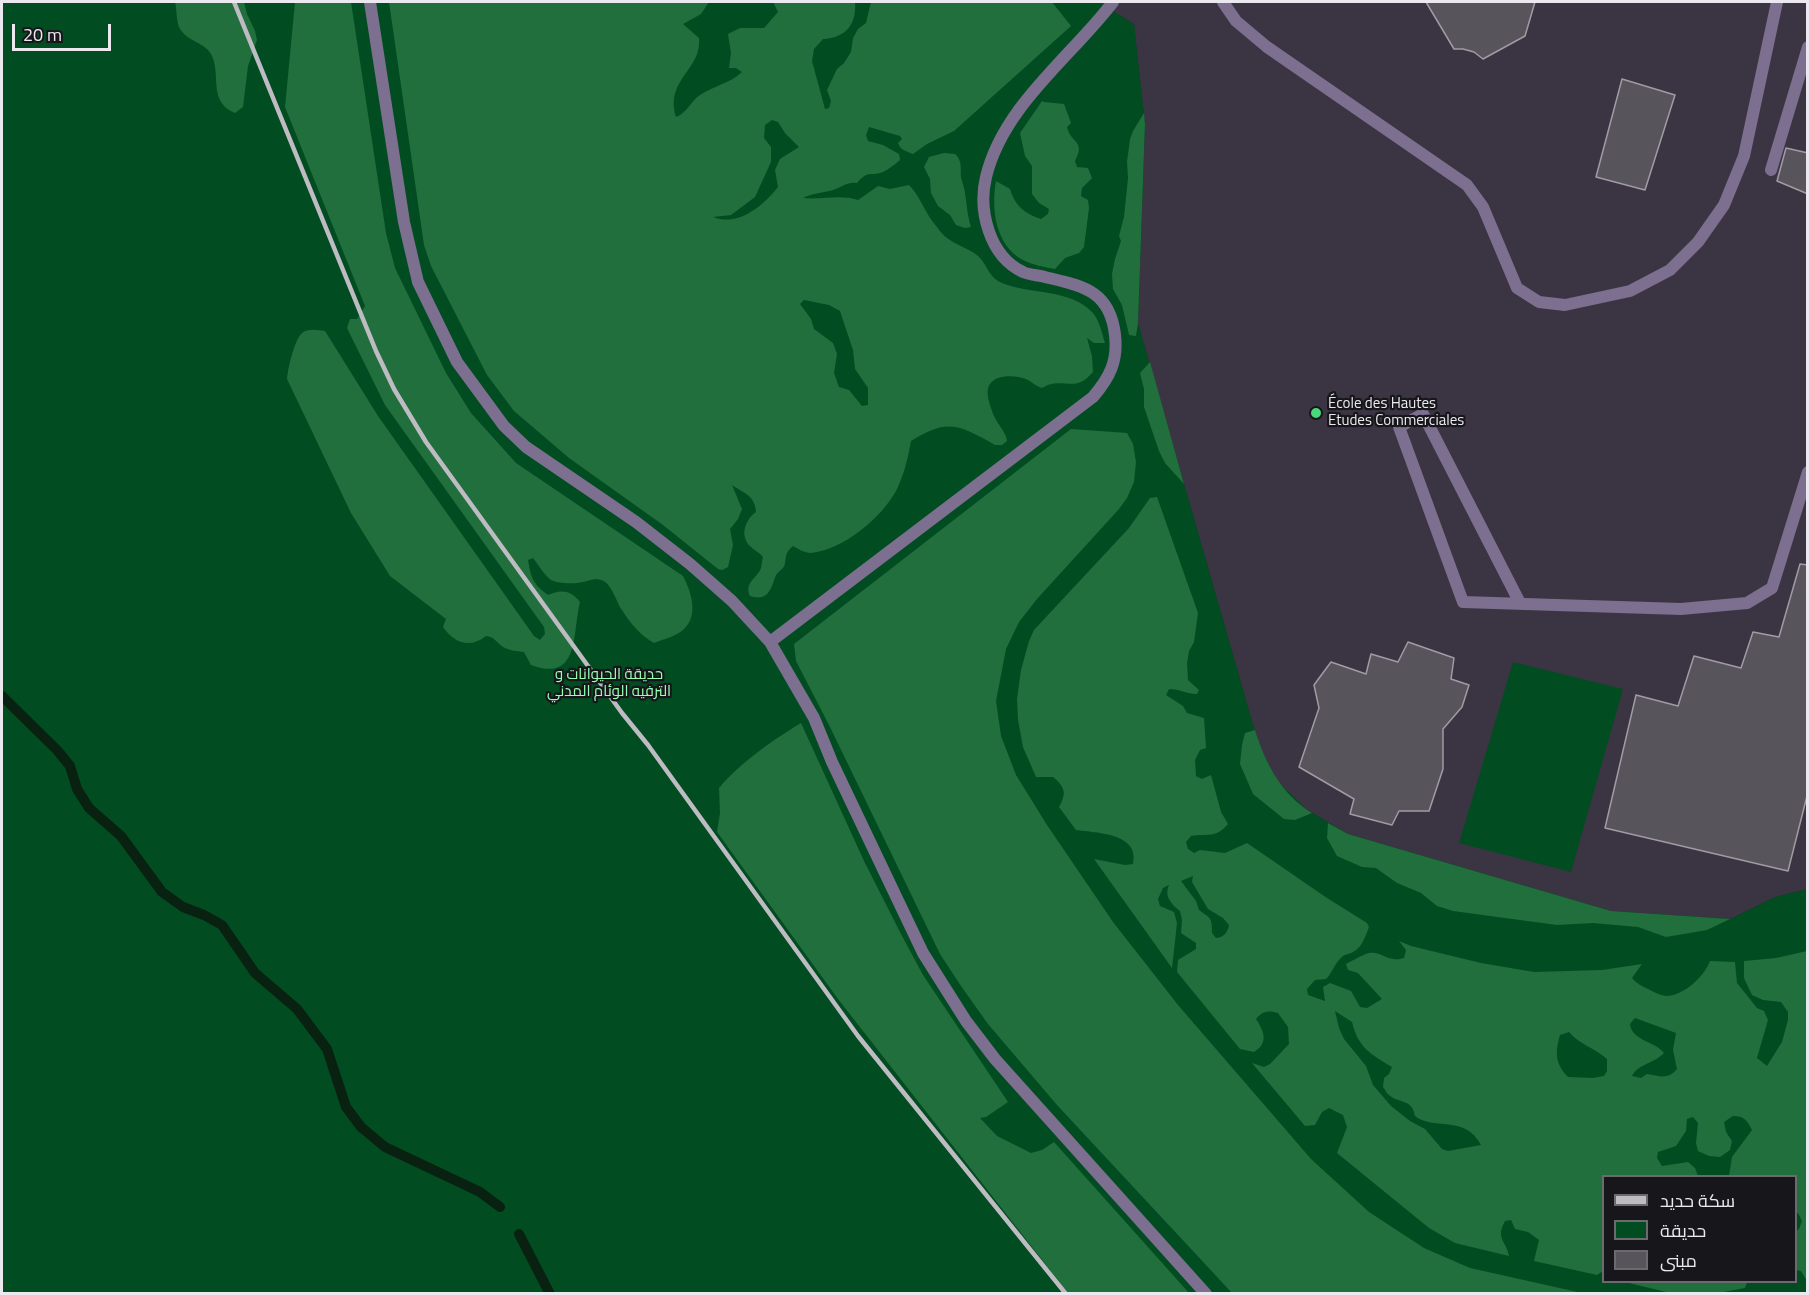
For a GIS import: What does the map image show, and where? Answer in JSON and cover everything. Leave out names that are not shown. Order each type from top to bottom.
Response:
[{"type":"lane","points":[[369,2],[404,222],[418,282],[457,362],[504,426],[525,447],[636,522],[690,564],[732,602],[770,642],[814,718],[903,913],[941,985],[995,1059],[1206,1293]]},
{"type":"lane","points":[[770,642],[1093,397],[1107,380],[1115,353],[1113,322],[1107,307],[1096,294],[1083,286],[1023,272],[1009,262],[997,249],[987,228],[984,205],[985,179],[994,153],[1012,120],[1051,70],[1113,2]]},
{"type":"lane","points":[[1222,2],[1236,21],[1267,47],[1467,185],[1483,207],[1518,288],[1539,302],[1565,305],[1630,291],[1670,270],[1705,233],[1724,205],[1744,156],[1777,2]]},
{"type":"lane","points":[[1771,170],[1808,47]]},
{"type":"lane","points":[[1520,603],[1423,414],[1399,427],[1462,602],[1682,609],[1747,603],[1772,588],[1808,472]]},
{"type":"shaded area","name":"École des Hautes Etudes Commerciales","points":[[1098,2],[1807,2],[1807,889],[1775,897],[1730,919],[1611,911],[1348,834],[1306,809],[1276,780],[1259,745],[1138,323],[1145,124],[1134,24]]},
{"type":"green space","name":"حديقة الحيوانات و الترفيه الوئام المدني","points":[[2,2],[1098,2],[1134,24],[1145,124],[1138,323],[1259,745],[1276,780],[1306,809],[1348,834],[1611,911],[1730,919],[1775,897],[1807,889],[1807,1293],[2,1294]]},
{"type":"green space","points":[[175,2],[244,2],[257,40],[248,66],[243,107],[235,113],[221,102],[218,95],[210,52],[180,29]]},
{"type":"green space","points":[[295,2],[351,2],[386,233],[395,268],[446,373],[471,413],[516,463],[683,576],[691,596],[692,610],[689,623],[678,634],[654,643],[632,624],[605,582],[599,579],[576,583],[551,580],[533,558],[528,560],[529,566],[539,587],[548,595],[561,591],[569,593],[580,602],[574,641],[566,661],[558,667],[547,669],[531,665],[524,652],[506,648],[486,636],[468,643],[457,640],[443,627],[446,619],[390,576],[351,513],[287,379],[296,342],[307,330],[325,331],[378,416],[534,636],[540,640],[545,634],[544,627],[385,405],[347,328],[350,319],[357,319],[365,306],[285,107]]},
{"type":"green space","points":[[389,2],[709,2],[701,14],[683,24],[699,38],[695,58],[675,93],[676,117],[700,95],[733,79],[742,72],[736,68],[729,68],[731,53],[728,34],[740,28],[764,28],[778,12],[773,2],[855,2],[854,17],[848,29],[838,36],[823,39],[814,49],[812,61],[825,109],[829,108],[831,101],[827,90],[837,69],[851,52],[853,38],[858,29],[866,23],[871,2],[1052,2],[1071,26],[954,131],[927,144],[913,154],[900,147],[898,143],[902,139],[900,136],[869,127],[866,135],[868,141],[883,145],[899,154],[900,160],[883,172],[864,176],[857,183],[803,198],[845,197],[858,200],[878,186],[890,189],[909,185],[941,233],[981,259],[995,278],[1013,287],[1062,296],[1084,305],[1095,316],[1105,343],[1094,343],[1087,338],[1093,372],[1086,379],[1074,384],[1056,383],[1042,388],[1017,377],[997,378],[988,387],[989,400],[994,416],[1007,441],[1002,445],[995,445],[962,429],[944,427],[911,441],[899,485],[881,512],[860,531],[836,546],[811,553],[793,546],[786,555],[783,568],[776,575],[768,593],[756,597],[750,596],[748,587],[761,568],[763,557],[747,543],[745,538],[746,524],[756,512],[751,498],[732,485],[742,509],[730,529],[733,545],[728,567],[722,570],[569,458],[514,411],[487,375],[431,266],[424,245]],"holes":[[[772,120],[778,122],[799,147],[780,159],[775,170],[778,187],[765,201],[741,217],[732,219],[713,217],[731,215],[755,197],[771,162],[771,147],[764,138],[765,125]],[[804,300],[829,305],[840,311],[853,350],[855,369],[868,388],[868,405],[862,406],[849,390],[839,387],[834,373],[837,354],[833,343],[814,329],[811,319],[800,304]]]},
{"type":"green space","points":[[1042,101],[1064,104],[1071,123],[1067,127],[1079,149],[1075,161],[1077,167],[1088,168],[1092,178],[1082,188],[1081,196],[1088,200],[1089,208],[1084,247],[1079,253],[1065,258],[1055,269],[1023,260],[1006,245],[997,225],[994,203],[996,181],[1010,189],[1018,205],[1025,212],[1041,219],[1048,214],[1049,209],[1039,203],[1032,194],[1032,166],[1025,156],[1020,133]]},
{"type":"green space","points":[[1144,113],[1136,336],[1129,335],[1122,305],[1113,289],[1112,274],[1121,241],[1119,236],[1124,217],[1130,139]]},
{"type":"green space","points":[[944,153],[955,154],[958,157],[971,227],[956,225],[950,215],[938,206],[931,193],[930,179],[924,167],[929,157]]},
{"type":"green space","points":[[1150,362],[1184,484],[1165,463],[1144,407],[1144,389],[1140,373]]},
{"type":"green space","points":[[1071,429],[1127,433],[1133,444],[1136,462],[1134,482],[1119,509],[1019,622],[1006,649],[996,701],[1001,736],[1016,775],[1113,922],[1178,1005],[1311,1159],[1369,1212],[1424,1248],[1470,1268],[1582,1293],[1232,1293],[1057,1105],[988,1024],[940,954],[796,661],[794,644]]},
{"type":"green space","points":[[1157,497],[1198,613],[1194,642],[1189,651],[1187,663],[1188,680],[1199,690],[1197,694],[1169,689],[1166,695],[1183,706],[1187,713],[1204,718],[1206,748],[1200,750],[1195,760],[1196,776],[1202,779],[1211,775],[1221,812],[1228,824],[1215,834],[1191,836],[1186,842],[1188,849],[1194,853],[1200,850],[1225,853],[1247,843],[1367,923],[1369,927],[1359,948],[1342,957],[1326,979],[1315,980],[1307,989],[1308,995],[1325,1001],[1323,987],[1330,983],[1351,991],[1360,1007],[1367,1008],[1382,999],[1358,973],[1348,970],[1346,964],[1369,953],[1394,959],[1404,958],[1406,950],[1399,941],[1481,963],[1534,972],[1602,970],[1642,964],[1632,978],[1643,987],[1666,996],[1686,989],[1703,973],[1710,961],[1735,962],[1737,983],[1757,1008],[1764,1011],[1768,1020],[1757,1058],[1767,1066],[1782,1042],[1788,1012],[1781,1002],[1763,1000],[1752,995],[1744,978],[1744,961],[1776,958],[1807,951],[1807,1281],[1801,1271],[1797,1270],[1797,1230],[1802,1221],[1797,1213],[1797,1175],[1729,1175],[1732,1157],[1752,1130],[1745,1119],[1737,1116],[1724,1122],[1726,1132],[1732,1141],[1730,1150],[1720,1157],[1709,1156],[1698,1151],[1696,1143],[1698,1123],[1693,1117],[1687,1119],[1686,1131],[1676,1146],[1658,1152],[1657,1158],[1662,1166],[1688,1162],[1695,1168],[1698,1175],[1602,1175],[1602,1272],[1597,1275],[1534,1261],[1539,1240],[1528,1232],[1515,1229],[1511,1220],[1505,1221],[1501,1232],[1509,1256],[1455,1243],[1429,1228],[1337,1153],[1347,1127],[1343,1115],[1329,1108],[1322,1112],[1315,1125],[1305,1126],[1252,1063],[1264,1067],[1270,1064],[1289,1044],[1288,1027],[1278,1013],[1266,1012],[1256,1019],[1264,1037],[1259,1048],[1254,1052],[1240,1049],[1177,972],[1178,960],[1196,949],[1196,943],[1181,933],[1180,911],[1169,900],[1167,893],[1169,885],[1163,888],[1158,899],[1160,906],[1174,912],[1177,923],[1172,968],[1094,859],[1125,865],[1133,864],[1130,846],[1115,836],[1076,830],[1059,807],[1064,790],[1053,777],[1036,777],[1023,747],[1017,699],[1021,670],[1034,630],[1129,528],[1150,498]],"holes":[[[1193,876],[1192,882],[1208,909],[1223,918],[1229,925],[1223,936],[1219,938],[1212,933],[1210,919],[1199,910],[1196,901],[1181,881]],[[1335,1011],[1352,1022],[1358,1038],[1366,1049],[1392,1067],[1384,1078],[1383,1087],[1388,1094],[1411,1106],[1415,1116],[1422,1120],[1458,1126],[1474,1135],[1481,1145],[1448,1151],[1442,1149],[1425,1129],[1391,1106],[1373,1085],[1366,1066],[1344,1039]],[[1635,1018],[1676,1033],[1673,1050],[1677,1069],[1670,1075],[1647,1074],[1641,1078],[1632,1076],[1638,1069],[1664,1053],[1635,1034],[1630,1024]],[[1569,1032],[1607,1059],[1607,1071],[1604,1076],[1568,1077],[1558,1062],[1557,1047],[1560,1035]]]},
{"type":"green space","points":[[1513,662],[1623,689],[1571,872],[1459,843]]},
{"type":"green space","points":[[801,723],[864,861],[923,975],[1008,1102],[986,1117],[980,1118],[997,1136],[1031,1153],[1042,1150],[1054,1142],[1189,1293],[1068,1293],[838,999],[717,832],[720,813],[719,788],[757,752]]},
{"type":"green space","points":[[1255,730],[1264,754],[1283,788],[1301,806],[1312,813],[1295,820],[1284,819],[1253,794],[1240,764],[1245,733]]},
{"type":"green space","points":[[1328,823],[1348,834],[1611,911],[1730,919],[1707,930],[1666,937],[1638,927],[1593,923],[1557,925],[1453,911],[1437,906],[1421,893],[1397,883],[1376,868],[1362,867],[1337,856],[1327,838]]},
{"type":"green space","points":[[1629,1283],[1747,1283],[1745,1288],[1718,1293],[1670,1293]]},
{"type":"building","points":[[1426,2],[1535,2],[1525,36],[1483,59],[1474,52],[1454,49]]},
{"type":"building","points":[[1622,79],[1675,95],[1645,190],[1596,177]]},
{"type":"building","points":[[1786,148],[1808,153],[1808,194],[1777,181]]},
{"type":"building","points":[[1800,564],[1808,565],[1808,792],[1788,871],[1605,828],[1636,695],[1678,706],[1694,656],[1741,668],[1753,632],[1779,637]]},
{"type":"building","points":[[1408,642],[1454,658],[1451,679],[1469,685],[1462,707],[1443,729],[1443,769],[1429,811],[1399,811],[1392,825],[1350,814],[1354,799],[1299,767],[1319,708],[1314,685],[1331,662],[1366,674],[1371,654],[1398,662]]},
{"type":"waterway","points":[[2,696],[57,750],[70,766],[77,789],[89,808],[121,836],[162,892],[183,907],[222,925],[255,973],[297,1009],[327,1049],[346,1107],[361,1127],[385,1147],[480,1192],[500,1207]]},
{"type":"waterway","points":[[519,1234],[550,1294]]},
{"type":"railway","points":[[234,2],[376,351],[394,389],[426,442],[858,1036],[1066,1294]]},
{"type":"place","name":"École des Hautes Etudes Commerciales","points":[[1316,413]]}]
